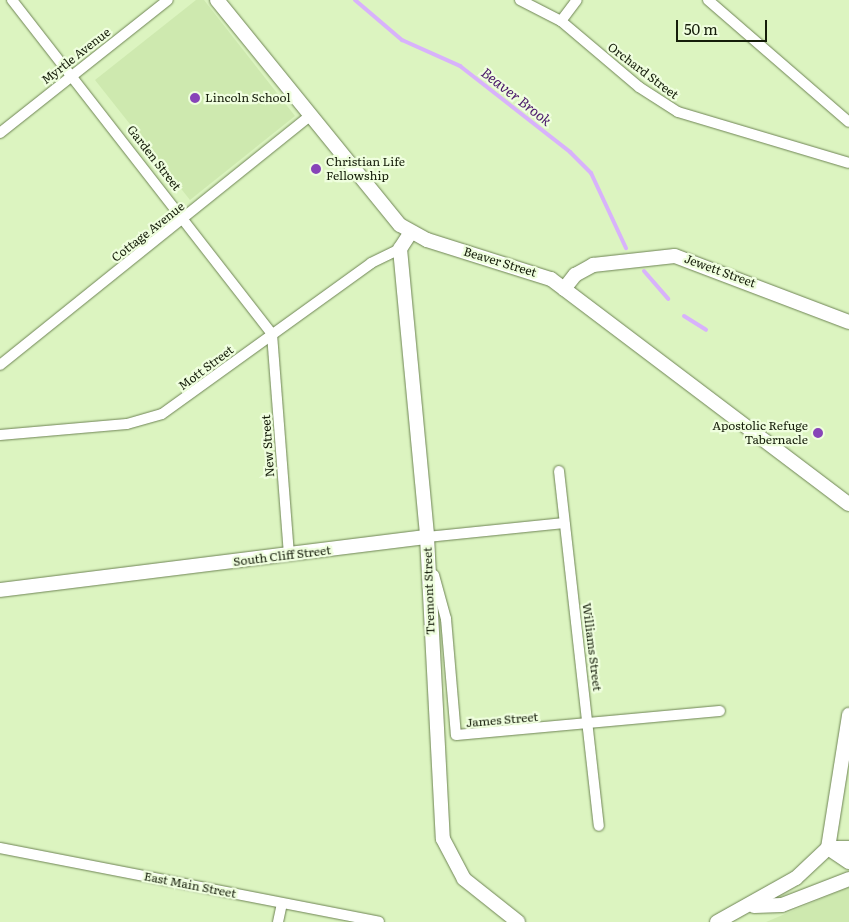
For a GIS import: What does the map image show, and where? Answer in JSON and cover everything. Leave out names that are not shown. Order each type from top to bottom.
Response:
[{"type":"street","name":"Garden Street","points":[[12,0],[186,218],[272,334]]},
{"type":"street","name":"Myrtle Avenue","points":[[0,133],[72,74],[168,0]]},
{"type":"street","name":"Beaver Street","points":[[217,0],[390,216],[411,232],[529,269],[564,288],[849,504]]},
{"type":"street","name":"Orchard Street","points":[[520,0],[561,21],[640,87],[678,112],[849,163]]},
{"type":"street","points":[[561,21],[577,0]]},
{"type":"street","points":[[708,0],[849,122]]},
{"type":"street","name":"Cottage Avenue","points":[[0,365],[186,218],[310,116]]},
{"type":"street","points":[[400,249],[411,232]]},
{"type":"street","name":"Mott Street","points":[[0,435],[127,424],[162,414],[372,263],[400,249]]},
{"type":"street","name":"Tremont Street","points":[[400,249],[427,537],[443,839],[464,879],[518,922]]},
{"type":"street","name":"Jewett Street","points":[[564,288],[576,275],[594,265],[675,256],[849,322]]},
{"type":"street","name":"New Street","points":[[272,334],[289,555]]},
{"type":"street","name":"Williams Street","points":[[559,472],[590,725],[599,826]]},
{"type":"street","name":"South Cliff Street","points":[[0,590],[427,537],[564,523]]},
{"type":"street","name":"James Street","points":[[427,537],[446,619],[456,734],[590,725],[720,711]]},
{"type":"street","points":[[717,922],[751,906],[806,871],[828,848],[849,715]]},
{"type":"street","name":"East Main Street","points":[[0,848],[379,922]]},
{"type":"street","points":[[828,848],[849,848]]},
{"type":"street","points":[[828,848],[849,862]]},
{"type":"street","points":[[751,906],[782,905],[849,879]]},
{"type":"street","points":[[278,922],[282,903]]},
{"type":"shaded area","name":"Lincoln School","points":[[196,0],[204,0],[295,116],[190,200],[95,80]]},
{"type":"shaded area","points":[[849,887],[849,922],[766,922]]},
{"type":"waterway","name":"Beaver Brook","points":[[355,0],[402,40],[460,66],[570,152],[591,173],[626,248]]},
{"type":"waterway","name":"Beaver Brook","points":[[644,271],[668,299]]},
{"type":"waterway","name":"Beaver Brook","points":[[684,316],[706,330]]},
{"type":"place","name":"Lincoln School","points":[[195,98]]},
{"type":"place","name":"Christian Life Fellowship","points":[[316,169]]},
{"type":"place","name":"Apostolic Refuge Tabernacle","points":[[818,433]]}]
